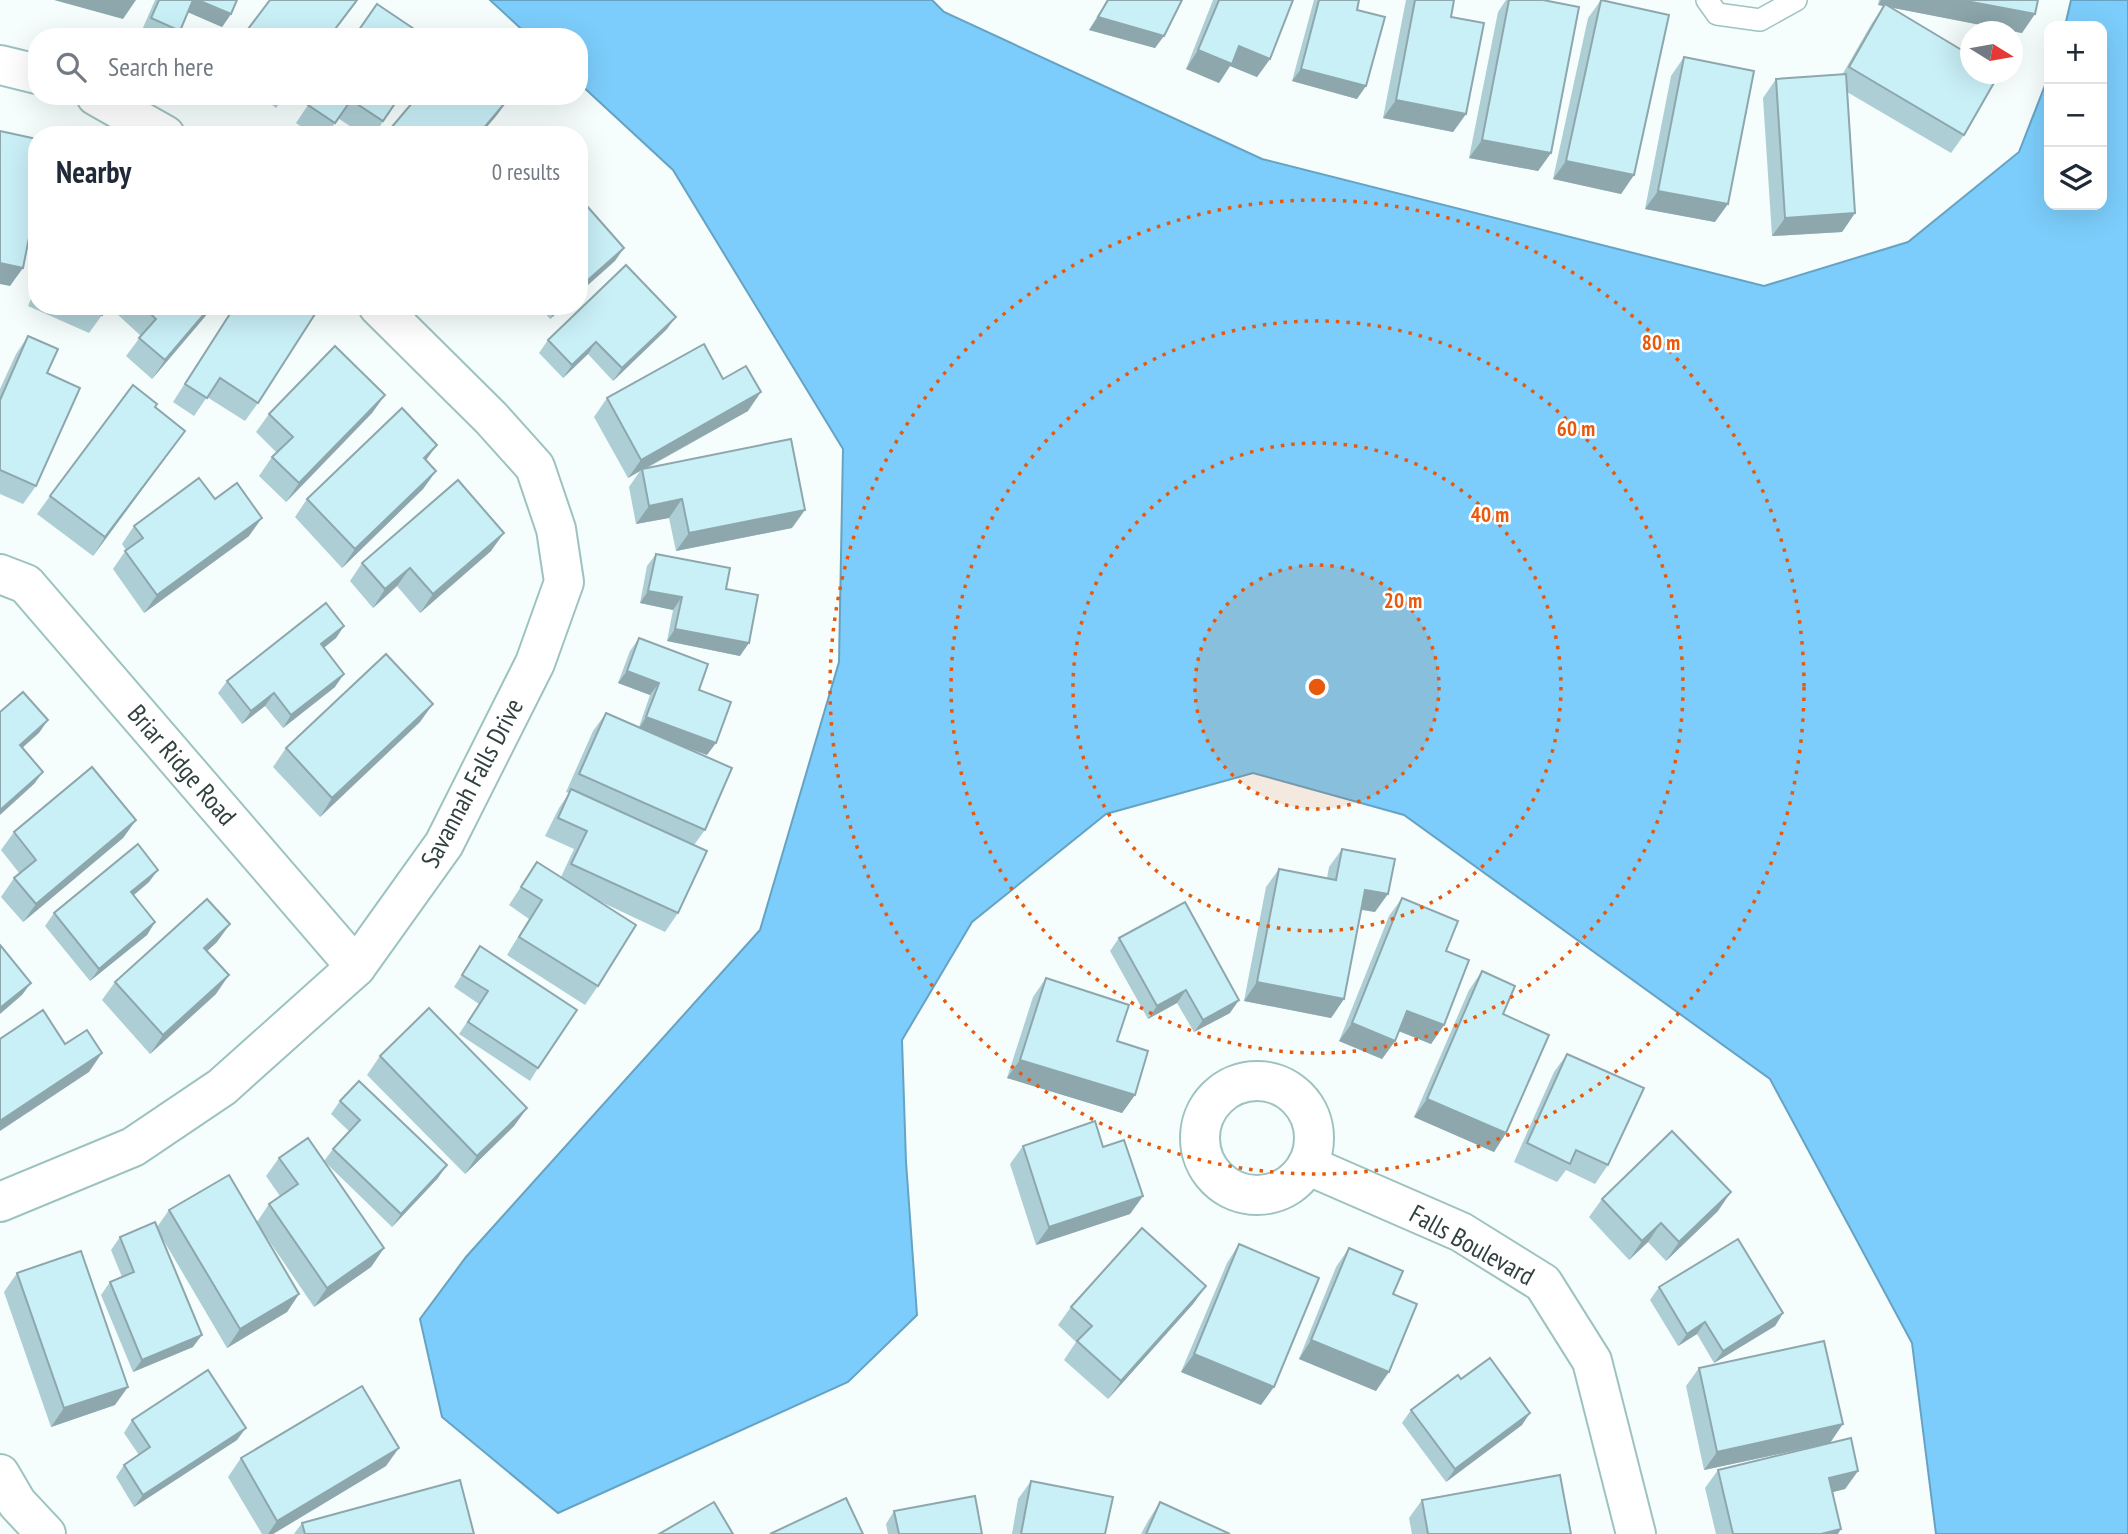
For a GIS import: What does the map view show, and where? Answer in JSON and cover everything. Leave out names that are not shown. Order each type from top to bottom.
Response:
[{"type":"street","points":[[0,65],[28,72]]},
{"type":"street","points":[[112,105],[149,126]]},
{"type":"street","name":"Savannah Falls Drive","points":[[0,1202],[133,1147],[222,1087],[356,967],[444,844],[535,663],[564,582],[556,529],[535,467],[491,418],[387,315]]},
{"type":"street","name":"Briar Ridge Road","points":[[0,574],[26,584],[356,967]]},
{"type":"street","name":"Falls Boulevard","points":[[1307,1165],[1461,1232],[1543,1283],[1592,1361],[1636,1534]]},
{"type":"street","points":[[0,1474],[17,1503],[46,1534]]},
{"type":"lane","points":[[1707,0],[1717,14],[1760,20],[1796,0]]},
{"type":"water","points":[[490,0],[932,0],[944,12],[1262,159],[1764,286],[1908,242],[2019,152],[2044,88],[2044,210],[2107,210],[2107,21],[2066,21],[2071,0],[2128,0],[2128,1534],[1936,1534],[1912,1343],[1770,1079],[1404,815],[1253,773],[1106,814],[972,922],[902,1040],[906,1162],[917,1315],[848,1382],[558,1513],[442,1417],[420,1319],[466,1257],[760,930],[839,662],[843,449],[673,170],[588,91],[588,28],[520,28]]},
{"type":"building","points":[[159,0],[193,0],[181,28],[173,28],[151,18]]},
{"type":"building","points":[[198,0],[237,0],[231,14]]},
{"type":"building","points":[[270,0],[357,0],[336,28],[249,28]]},
{"type":"building","points":[[1108,0],[1182,0],[1164,36],[1098,17]]},
{"type":"building","points":[[1219,0],[1293,0],[1270,59],[1239,46],[1232,64],[1198,50]]},
{"type":"building","points":[[1319,0],[1359,0],[1357,10],[1385,17],[1366,86],[1301,69]]},
{"type":"building","points":[[1415,0],[1454,0],[1451,17],[1484,23],[1466,114],[1396,100]]},
{"type":"building","points":[[1509,0],[1543,0],[1579,7],[1551,153],[1482,140]]},
{"type":"building","points":[[1601,0],[1669,15],[1634,175],[1566,161]]},
{"type":"building","points":[[1961,0],[2038,0],[2035,14]]},
{"type":"building","points":[[377,4],[413,28],[360,28]]},
{"type":"building","points":[[1885,4],[1960,49],[1960,84],[1993,84],[1964,135],[1849,67]]},
{"type":"building","points":[[1684,57],[1754,71],[1728,204],[1658,191]]},
{"type":"building","points":[[1846,74],[1855,213],[1785,218],[1776,79]]},
{"type":"building","points":[[308,105],[348,105],[335,123]]},
{"type":"building","points":[[359,105],[394,105],[383,121]]},
{"type":"building","points":[[410,105],[503,105],[486,126],[393,126]]},
{"type":"building","points":[[0,131],[28,137],[28,243],[23,268],[0,263]]},
{"type":"building","points":[[588,207],[624,248],[588,280]]},
{"type":"building","points":[[626,265],[676,317],[622,368],[596,342],[572,365],[548,340],[574,315],[588,315],[588,302]]},
{"type":"building","points":[[152,315],[203,315],[165,360],[139,338],[156,319]]},
{"type":"building","points":[[229,315],[314,315],[258,403],[220,378],[207,398],[185,384]]},
{"type":"building","points":[[28,336],[58,349],[47,373],[80,388],[36,486],[0,470],[0,400]]},
{"type":"building","points":[[704,344],[723,379],[746,366],[761,392],[641,460],[607,398]]},
{"type":"building","points":[[335,346],[385,395],[299,483],[272,457],[293,437],[269,414]]},
{"type":"building","points":[[133,385],[185,431],[105,537],[50,496]]},
{"type":"building","points":[[402,408],[437,445],[424,458],[436,471],[355,549],[307,499]]},
{"type":"building","points":[[791,439],[805,510],[689,533],[682,499],[649,506],[642,469]]},
{"type":"building","points":[[199,478],[215,499],[237,483],[262,518],[157,595],[125,551],[143,538],[134,526]]},
{"type":"building","points":[[458,480],[504,533],[433,594],[410,568],[385,589],[362,563]]},
{"type":"building","points":[[656,554],[730,568],[726,589],[758,595],[749,643],[675,629],[682,597],[648,591]]},
{"type":"building","points":[[326,603],[344,626],[321,644],[344,674],[291,715],[274,693],[251,711],[227,681]]},
{"type":"building","points":[[639,638],[708,664],[699,690],[731,702],[716,743],[646,717],[659,683],[627,671]]},
{"type":"building","points":[[386,654],[433,704],[332,798],[286,748]]},
{"type":"building","points":[[23,692],[48,720],[20,745],[43,772],[0,810],[0,712]]},
{"type":"building","points":[[606,713],[732,768],[705,830],[579,774]]},
{"type":"building","points":[[92,767],[136,820],[36,904],[14,878],[36,860],[14,832]]},
{"type":"building","points":[[571,789],[707,851],[678,913],[571,864],[587,831],[558,818]]},
{"type":"building","points":[[138,844],[158,870],[131,892],[155,922],[99,969],[54,913]]},
{"type":"building","points":[[1342,849],[1395,859],[1388,894],[1365,890],[1344,999],[1257,982],[1279,869],[1336,880]]},
{"type":"building","points":[[537,862],[636,925],[598,986],[519,937],[542,900],[521,887]]},
{"type":"building","points":[[1402,898],[1458,921],[1446,951],[1469,960],[1444,1025],[1407,1011],[1395,1041],[1352,1023]]},
{"type":"building","points":[[207,899],[230,924],[204,948],[229,975],[163,1035],[115,982]]},
{"type":"building","points":[[1185,902],[1239,1000],[1203,1020],[1186,990],[1157,1006],[1119,938]]},
{"type":"building","points":[[0,945],[31,983],[0,1008]]},
{"type":"building","points":[[480,946],[577,1010],[538,1068],[468,1022],[488,991],[462,975]]},
{"type":"building","points":[[1482,971],[1515,986],[1503,1014],[1549,1035],[1506,1133],[1427,1099]]},
{"type":"building","points":[[1046,978],[1129,1005],[1117,1041],[1148,1051],[1135,1095],[1020,1060]]},
{"type":"building","points":[[429,1008],[527,1108],[477,1156],[380,1056]]},
{"type":"building","points":[[43,1010],[65,1044],[87,1030],[102,1053],[0,1121],[0,1039]]},
{"type":"building","points":[[1567,1054],[1644,1088],[1608,1165],[1576,1150],[1570,1164],[1527,1143]]},
{"type":"building","points":[[359,1081],[447,1165],[401,1214],[333,1149],[360,1120],[340,1101]]},
{"type":"building","points":[[1095,1121],[1103,1147],[1124,1140],[1143,1196],[1049,1227],[1023,1146]]},
{"type":"building","points":[[1672,1131],[1731,1192],[1679,1242],[1661,1223],[1642,1241],[1602,1199]]},
{"type":"building","points":[[308,1138],[384,1248],[327,1288],[269,1204],[298,1184],[279,1158]]},
{"type":"building","points":[[229,1175],[299,1294],[240,1329],[169,1210]]},
{"type":"building","points":[[155,1222],[202,1335],[142,1360],[110,1282],[134,1272],[120,1237]]},
{"type":"building","points":[[1142,1228],[1206,1286],[1121,1381],[1077,1341],[1092,1326],[1071,1307]]},
{"type":"building","points":[[1738,1239],[1783,1313],[1723,1351],[1705,1322],[1687,1334],[1659,1287]]},
{"type":"building","points":[[1239,1244],[1319,1278],[1274,1387],[1194,1354]]},
{"type":"building","points":[[1349,1248],[1403,1271],[1393,1294],[1417,1304],[1389,1372],[1311,1340]]},
{"type":"building","points":[[81,1251],[128,1387],[64,1408],[17,1273]]},
{"type":"building","points":[[1824,1341],[1843,1424],[1717,1452],[1699,1368]]},
{"type":"building","points":[[1490,1358],[1530,1413],[1455,1469],[1411,1410],[1458,1375],[1461,1379]]},
{"type":"building","points":[[208,1370],[246,1428],[143,1495],[124,1465],[150,1447],[132,1420]]},
{"type":"building","points":[[362,1386],[399,1448],[277,1521],[241,1458]]},
{"type":"building","points":[[1851,1438],[1858,1471],[1829,1478],[1841,1529],[1821,1534],[1733,1534],[1718,1470]]},
{"type":"building","points":[[1560,1475],[1571,1534],[1428,1534],[1422,1500]]},
{"type":"building","points":[[460,1480],[474,1534],[305,1534],[302,1523]]},
{"type":"building","points":[[1031,1481],[1113,1497],[1105,1534],[1021,1534]]},
{"type":"building","points":[[975,1496],[982,1534],[899,1534],[894,1511]]},
{"type":"building","points":[[846,1498],[863,1534],[770,1534]]},
{"type":"building","points":[[714,1502],[733,1534],[659,1534]]},
{"type":"building","points":[[1160,1502],[1230,1534],[1146,1534]]}]
